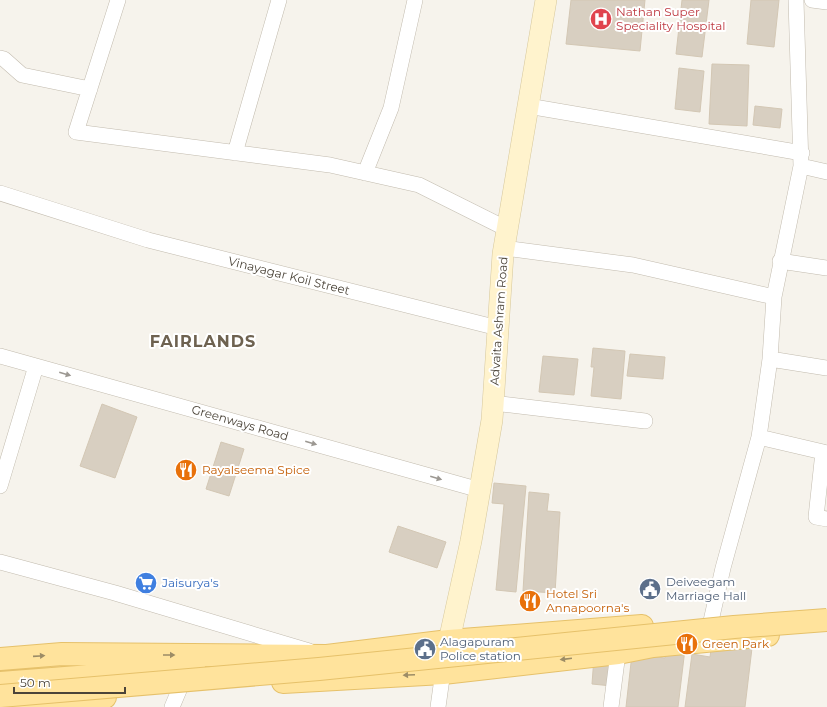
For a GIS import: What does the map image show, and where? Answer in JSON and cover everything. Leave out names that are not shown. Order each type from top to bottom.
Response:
[{"type":"main road","points":[[0,683],[263,662],[327,656],[449,641],[827,612]]},
{"type":"main road","points":[[0,696],[319,669],[734,627],[827,620]]},
{"type":"main road","points":[[23,707],[176,698],[443,673],[618,653],[653,646],[827,629]]},
{"type":"main road","points":[[0,659],[62,654],[327,656]]},
{"type":"street","points":[[118,0],[76,132],[330,165],[419,185],[505,238],[774,297]]},
{"type":"street","points":[[235,152],[279,0]]},
{"type":"street","points":[[366,173],[391,108],[415,0]]},
{"type":"street","name":"Advaita Ashram Road","points":[[449,641],[480,490],[493,403],[505,238],[546,0]]},
{"type":"street","points":[[711,621],[723,568],[759,437],[770,359],[774,297],[801,160],[796,0]]},
{"type":"street","points":[[812,0],[827,2]]},
{"type":"street","points":[[0,58],[4,59],[22,75],[90,89]]},
{"type":"street","points":[[528,106],[801,160],[827,172]]},
{"type":"street","name":"Vinayagar Koil Street","points":[[0,193],[148,240],[498,328]]},
{"type":"street","points":[[780,261],[827,268]]},
{"type":"street","name":"Greenways Road","points":[[0,356],[480,490]]},
{"type":"street","points":[[770,359],[827,368]]},
{"type":"street","points":[[0,486],[36,366]]},
{"type":"street","points":[[493,403],[645,421]]},
{"type":"street","points":[[759,437],[825,453],[816,517],[827,519]]},
{"type":"street","points":[[0,562],[115,592],[327,656]]},
{"type":"street","points":[[438,707],[449,641]]},
{"type":"street","points":[[611,707],[618,653]]},
{"type":"building","points":[[571,0],[645,0],[640,51],[566,44]]},
{"type":"building","points":[[682,0],[709,0],[702,57],[676,54]]},
{"type":"building","points":[[751,0],[779,0],[774,47],[747,44]]},
{"type":"building","points":[[712,64],[749,65],[747,126],[709,124]]},
{"type":"building","points":[[679,68],[704,71],[700,112],[675,109]]},
{"type":"building","points":[[755,106],[782,109],[780,128],[753,125]]},
{"type":"building","points":[[593,348],[625,351],[621,399],[591,396],[594,367],[591,367]]},
{"type":"building","points":[[630,354],[665,357],[663,379],[627,376]]},
{"type":"building","points":[[543,356],[578,359],[574,395],[539,392]]},
{"type":"building","points":[[102,404],[137,417],[115,478],[80,466]]},
{"type":"building","points":[[221,442],[244,449],[229,496],[206,489]]},
{"type":"building","points":[[494,483],[526,486],[516,592],[496,590],[504,504],[492,503]]},
{"type":"building","points":[[529,492],[549,494],[547,511],[560,512],[555,593],[523,591]]},
{"type":"building","points":[[398,526],[446,542],[437,568],[389,552]]},
{"type":"building","points":[[712,642],[752,648],[745,707],[685,707],[692,654],[710,657]]},
{"type":"building","points":[[667,647],[685,649],[678,707],[626,707],[632,654],[665,658]]},
{"type":"building","points":[[594,657],[614,659],[612,686],[592,684]]},
{"type":"place","name":"Nathan Super Speciality Hospital","points":[[601,19]]},
{"type":"place","name":"Rayalseema Spice","points":[[186,470]]},
{"type":"place","name":"Jaisurya's","points":[[146,583]]},
{"type":"place","name":"Deiveegam Marriage Hall","points":[[650,589]]},
{"type":"place","name":"Hotel Sri Annapoorna's","points":[[530,601]]},
{"type":"place","name":"Green Park","points":[[687,644]]},
{"type":"place","name":"Alagapuram Police station","points":[[425,649]]},
{"type":"district","name":"FAIRLANDS","points":[[203,341]]}]
